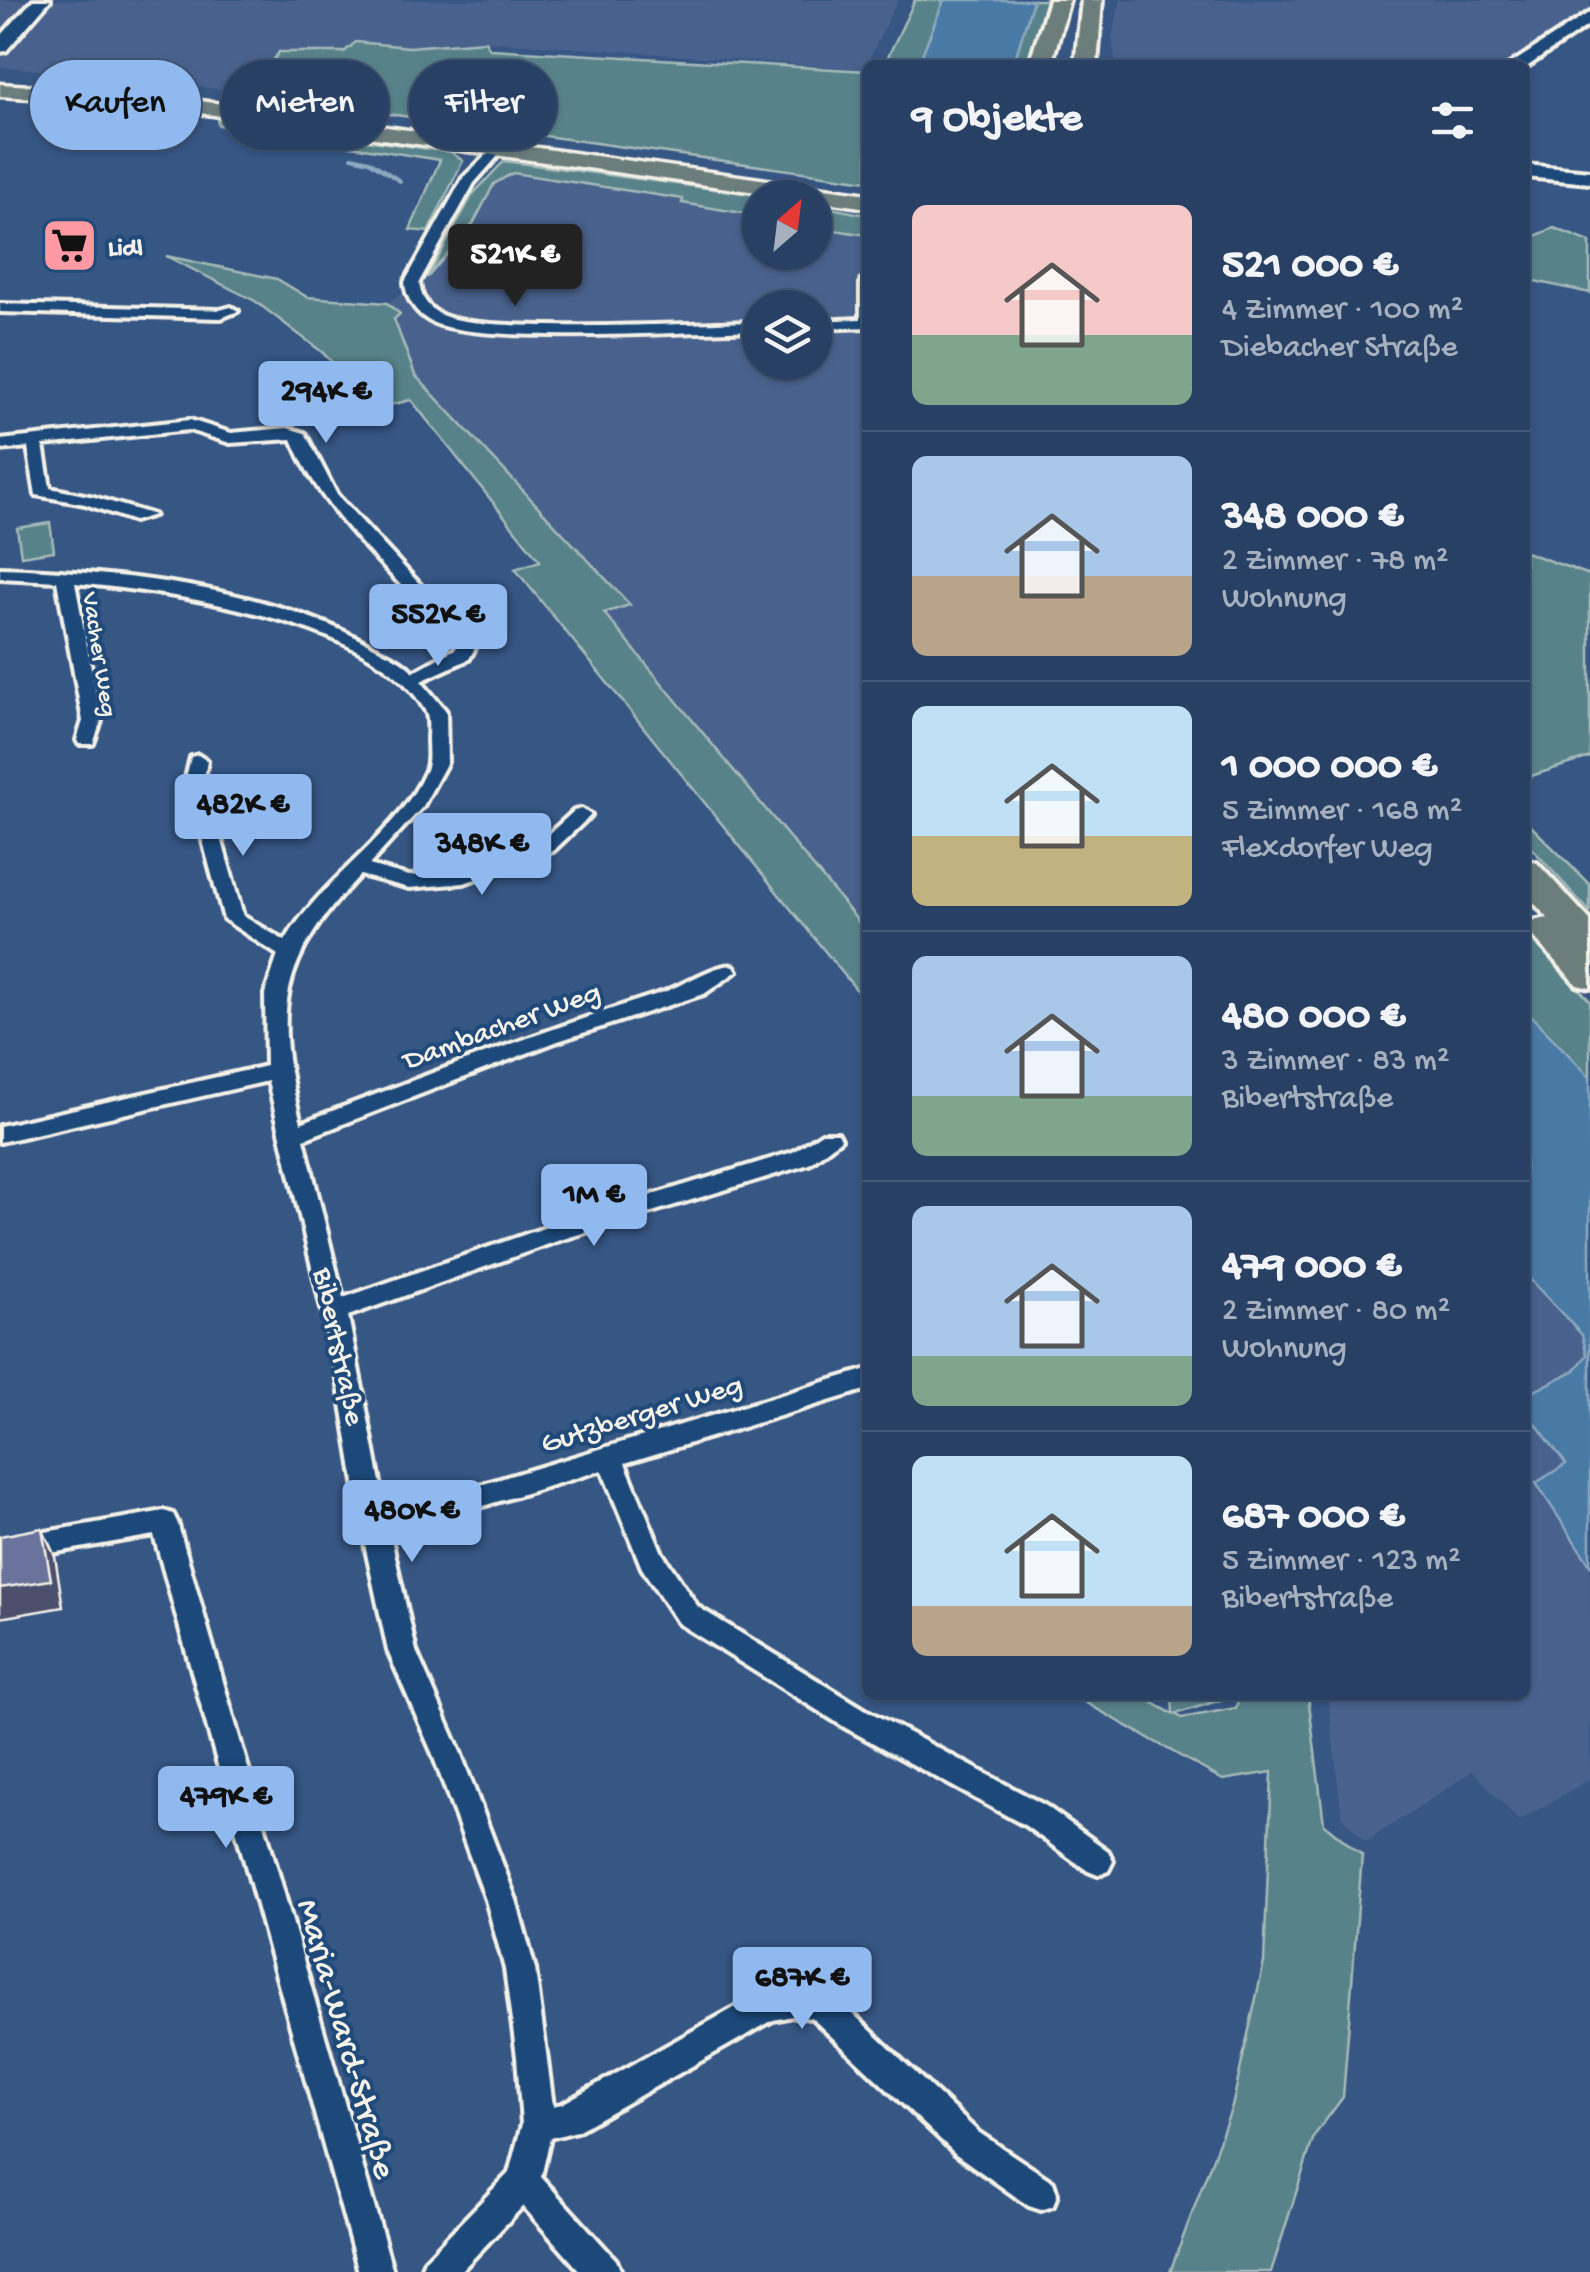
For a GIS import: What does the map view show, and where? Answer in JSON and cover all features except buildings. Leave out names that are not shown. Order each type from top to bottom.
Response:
[{"type":"highway","points":[[1041,60],[1059,0]]},
{"type":"highway","points":[[1068,60],[1086,1]]},
{"type":"highway","points":[[1086,1],[1086,60]]},
{"type":"highway","points":[[1086,1],[1101,60]]},
{"type":"highway","points":[[1530,877],[1590,942]]},
{"type":"highway","points":[[1530,913],[1590,976]]},
{"type":"main road","points":[[0,26],[24,0]]},
{"type":"main road","points":[[0,47],[42,0]]},
{"type":"main road","points":[[1526,60],[1588,20]]},
{"type":"main road","points":[[0,80],[140,89],[409,131]]},
{"type":"main road","points":[[0,90],[136,99],[409,133]]},
{"type":"main road","points":[[537,150],[858,194]]},
{"type":"main road","points":[[1530,171],[1590,177]]},
{"type":"street","points":[[496,150],[468,181],[412,282],[413,296],[434,318],[485,330],[528,332],[742,326]]},
{"type":"street","points":[[0,308],[221,314],[231,311]]},
{"type":"street","points":[[832,323],[862,320]]},
{"type":"street","points":[[0,445],[190,425],[230,438],[287,433],[299,436],[307,462],[324,492],[357,531],[444,615],[466,648],[463,655],[414,678]]},
{"type":"street","points":[[34,441],[42,492],[88,500],[134,516],[146,514]]},
{"type":"street","points":[[0,573],[157,585],[244,604],[317,627],[414,678],[442,722],[437,765],[412,808],[314,910],[287,951],[234,919],[194,778],[198,761]]},
{"type":"street","name":"Vacher Weg","points":[[64,576],[92,721],[86,740]]},
{"type":"street","points":[[356,868],[410,882],[464,877],[504,866],[546,847],[582,816]]},
{"type":"street","name":"Bibertstraße","points":[[287,951],[272,1014],[277,1071],[335,1311],[402,1651],[446,1752],[506,1918],[520,1969],[533,2056],[538,2124],[523,2182],[438,2272]]},
{"type":"street","name":"Dambacher Weg","points":[[294,1134],[550,1036],[696,988],[727,970]]},
{"type":"street","points":[[0,1134],[277,1071]]},
{"type":"street","points":[[335,1311],[552,1234],[801,1158],[830,1139]]},
{"type":"street","name":"Gutzberger Weg","points":[[376,1527],[862,1381]]},
{"type":"street","points":[[609,1455],[655,1565],[675,1601],[688,1615],[856,1719],[1036,1816],[1098,1862]]},
{"type":"street","name":"Maria-Ward-Straße","points":[[0,1551],[164,1522],[376,2272]]},
{"type":"street","points":[[538,2124],[566,2120],[763,2009],[800,1998],[822,2006],[966,2144],[1041,2194]]},
{"type":"street","points":[[523,2182],[604,2272]]},
{"type":"shaded area","points":[[0,0],[898,0],[868,60],[862,60],[862,69],[485,41],[409,47],[356,42],[344,52],[279,52],[274,60],[221,60],[221,90],[201,86],[201,60],[30,60],[30,69],[0,67]]},
{"type":"shaded area","points":[[944,0],[1033,0],[1015,60],[920,60]]},
{"type":"shaded area","points":[[1121,0],[1590,0],[1590,10],[1509,60],[1115,60],[1112,36]]},
{"type":"shaded area","points":[[513,173],[685,199],[742,212],[742,270],[832,270],[832,230],[862,234],[862,926],[603,613],[629,604],[415,375],[394,318],[400,314],[387,303],[427,278],[473,224],[494,184]]},
{"type":"shaded area","points":[[1530,1015],[1590,1077],[1590,1565],[1536,1483],[1566,1464],[1530,1416],[1530,1393],[1575,1370],[1587,1355],[1582,1335],[1530,1279]]},
{"type":"shaded area","points":[[1530,1279],[1582,1335],[1587,1355],[1575,1370],[1530,1393]]},
{"type":"shaded area","points":[[1530,1416],[1567,1464],[1537,1483],[1590,1565],[1590,1779],[1519,1821],[1473,1771],[1366,1842],[1342,1817],[1329,1700],[1530,1700]]},
{"type":"green space","points":[[915,0],[944,0],[920,60],[886,60]]},
{"type":"green space","points":[[1033,0],[1052,0],[1034,60],[1015,60]]},
{"type":"green space","points":[[485,41],[490,49],[862,71],[862,180],[557,138],[557,60],[409,60],[409,117],[389,114],[389,60],[274,60],[279,52],[344,52],[356,42],[409,47]]},
{"type":"green space","points":[[389,143],[409,146],[409,150],[451,152],[463,161],[428,232],[410,230],[440,160],[377,150],[389,150]]},
{"type":"green space","points":[[504,161],[742,193],[742,213],[682,203],[683,199],[513,173],[494,184],[473,224],[427,278],[473,194]]},
{"type":"green space","points":[[832,208],[862,214],[862,234],[832,230]]},
{"type":"green space","points":[[1554,228],[1590,242],[1590,293],[1530,280],[1530,238]]},
{"type":"green space","points":[[166,256],[277,279],[307,297],[387,303],[400,314],[394,319],[415,375],[630,605],[604,613],[862,926],[862,997],[515,569],[540,561],[411,400],[377,408],[322,352],[255,301]]},
{"type":"green space","points":[[50,523],[54,551],[21,556],[17,528]]},
{"type":"green space","points":[[1530,554],[1590,575],[1590,757],[1530,776]]},
{"type":"green space","points":[[1530,825],[1590,885],[1590,912],[1530,846]]},
{"type":"green space","points":[[1530,936],[1590,1001],[1590,1077],[1530,1015]]},
{"type":"green space","points":[[1081,1700],[1148,1700],[1173,1714],[1172,1700],[1220,1700],[1175,1714],[1182,1718],[1236,1708],[1238,1700],[1309,1700],[1324,1824],[1362,1855],[1343,2097],[1314,2136],[1271,2272],[1170,2272],[1232,2107],[1264,1962],[1272,1772],[1223,1780]]},
{"type":"waterway","points":[[352,157],[369,161],[400,181]]},
{"type":"place","name":"Lidl","points":[[69,246]]}]
